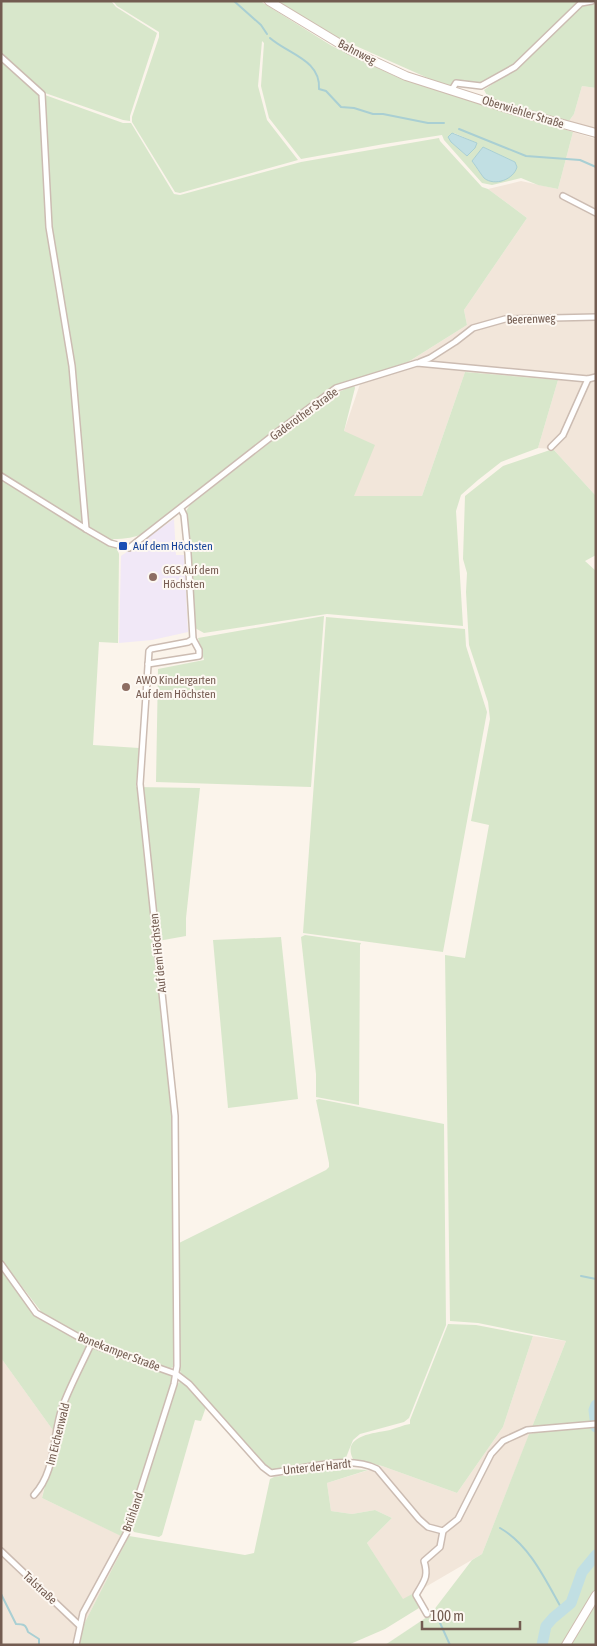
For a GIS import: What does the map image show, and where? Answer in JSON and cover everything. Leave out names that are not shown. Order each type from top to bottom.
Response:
[{"type":"main road","name":"Bahnweg","points":[[269,1],[350,50],[406,76],[450,91]]},
{"type":"main road","name":"Oberwiehler Straße","points":[[450,91],[596,134]]},
{"type":"main road","points":[[566,1645],[596,1595]]},
{"type":"street","points":[[450,91],[456,83],[481,86],[515,66],[581,3],[592,1]]},
{"type":"street","points":[[1,57],[42,94],[49,227],[72,366],[86,529]]},
{"type":"street","points":[[564,196],[596,213]]},
{"type":"street","name":"Beerenweg","points":[[417,363],[430,358],[473,328],[505,319],[596,317]]},
{"type":"street","name":"Gaderother Straße","points":[[86,529],[110,543],[128,548],[336,388],[417,363],[588,379],[596,377]]},
{"type":"street","points":[[551,447],[564,434],[588,379]]},
{"type":"street","points":[[1,476],[86,529]]},
{"type":"street","points":[[181,509],[184,515],[188,554],[193,639],[199,650],[199,656],[148,664],[149,651],[151,649],[188,642],[193,639]]},
{"type":"street","name":"Auf dem Höchsten","points":[[148,664],[140,784],[158,940],[175,1116],[176,1374]]},
{"type":"street","name":"Bonekamper Straße","points":[[1,1264],[36,1313],[91,1344],[176,1374]]},
{"type":"street","name":"Im Eichenwald","points":[[34,1495],[42,1487],[48,1474],[62,1408],[91,1344]]},
{"type":"street","name":"Unter der Hardt","points":[[176,1374],[189,1384],[263,1467],[271,1472],[348,1462],[368,1464],[377,1469],[419,1519],[428,1527],[443,1531]]},
{"type":"street","name":"Brühland","points":[[76,1645],[83,1613],[128,1532],[176,1374]]},
{"type":"street","points":[[427,1614],[416,1595],[428,1572],[424,1561],[440,1547],[443,1531],[458,1519],[491,1454],[503,1441],[527,1430],[596,1424]]},
{"type":"street","name":"Talstraße","points":[[1,1551],[79,1625]]},
{"type":"shaded area","points":[[582,86],[596,88],[596,129],[569,121],[574,114]]},
{"type":"shaded area","points":[[573,132],[596,139],[596,496],[553,449],[538,448],[558,380],[465,372],[422,496],[353,496],[344,431],[360,384],[405,364],[467,325],[464,310],[527,218],[488,189],[521,181],[558,189]]},
{"type":"shaded area","name":"GGS Auf dem Höchsten","points":[[174,519],[176,555],[184,555],[188,632],[152,640],[119,643],[121,556]]},
{"type":"shaded area","points":[[533,1336],[566,1341],[482,1554],[403,1600],[367,1543],[392,1518],[375,1510],[352,1514],[331,1511],[327,1483],[382,1466],[457,1493],[503,1427]]},
{"type":"shaded area","points":[[1,1358],[55,1433],[42,1498],[128,1539],[84,1624],[79,1645],[1,1645]]},
{"type":"green space","points":[[1,1],[111,1],[116,7],[157,33],[130,121],[45,93],[1,55]]},
{"type":"green space","points":[[113,1],[260,1],[332,46],[397,77],[573,132],[558,189],[538,185],[521,178],[492,185],[482,183],[444,140],[442,135],[301,159],[269,118],[261,86],[264,43],[262,41],[258,86],[267,120],[298,160],[180,193],[175,192],[132,122],[159,32],[117,6]],"holes":[[[454,133],[477,143],[467,156],[451,142]],[[483,147],[515,162],[484,178],[472,161]]]},
{"type":"green space","points":[[277,1],[579,1],[513,66],[482,83],[456,82],[448,87],[338,38]]},
{"type":"green space","points":[[596,1],[596,88],[582,86],[574,114],[569,121],[489,99],[484,90],[513,70],[580,7]]},
{"type":"green space","points":[[1,60],[36,91],[41,101],[48,225],[56,295],[45,95],[123,123],[131,123],[174,194],[180,195],[301,162],[439,138],[482,187],[488,189],[527,218],[464,310],[467,325],[408,362],[340,385],[146,532],[130,538],[113,539],[119,554],[118,643],[99,642],[93,745],[139,748],[136,787],[200,788],[186,918],[186,936],[158,941],[160,1010],[172,1112],[174,1164],[175,1365],[170,1369],[96,1341],[46,1318],[1,1259]]},
{"type":"green space","points":[[465,372],[558,380],[538,448],[501,462],[461,495],[456,511],[463,626],[327,614],[204,633],[195,628],[186,511],[190,505],[328,397],[354,385],[355,388],[344,431],[375,445],[354,496],[422,496]]},
{"type":"green space","points":[[553,449],[596,496],[596,555],[585,561],[596,571],[596,1421],[532,1427],[566,1341],[478,1323],[450,1321],[445,955],[465,958],[489,825],[471,821],[490,719],[488,702],[469,645],[466,592],[467,573],[463,559],[465,496],[503,466]]},
{"type":"green space","points":[[324,616],[311,787],[156,782],[158,669],[204,660],[198,638]]},
{"type":"green space","points":[[326,617],[465,629],[466,646],[487,712],[443,952],[303,933]]},
{"type":"green space","points":[[305,935],[361,943],[359,1105],[316,1097],[316,1074],[301,937]]},
{"type":"green space","points":[[281,937],[298,1099],[228,1108],[213,940]]},
{"type":"green space","points":[[319,1099],[444,1124],[446,1325],[409,1418],[404,1422],[360,1434],[353,1440],[345,1460],[272,1470],[189,1380],[183,1376],[179,1369],[177,1244],[329,1167],[316,1100]]},
{"type":"green space","points":[[1,1269],[34,1315],[89,1344],[55,1433],[1,1358]]},
{"type":"green space","points":[[448,1324],[476,1325],[533,1336],[503,1427],[457,1493],[382,1466],[353,1459],[351,1451],[352,1445],[362,1437],[410,1424]]},
{"type":"green space","points":[[94,1347],[170,1374],[173,1379],[123,1537],[42,1498],[63,1412],[90,1350]]},
{"type":"green space","points":[[181,1381],[206,1407],[201,1421],[195,1420],[162,1535],[159,1537],[134,1532],[131,1527],[176,1385]]},
{"type":"green space","points":[[596,1427],[596,1590],[563,1645],[385,1645],[430,1615],[472,1560],[482,1554],[529,1434],[552,1430]]},
{"type":"green space","points":[[330,1468],[368,1470],[327,1483],[331,1511],[352,1514],[375,1510],[392,1518],[367,1543],[403,1599],[414,1593],[419,1608],[385,1629],[348,1645],[79,1645],[84,1624],[129,1536],[245,1555],[254,1553],[270,1479]]},
{"type":"green space","points":[[596,1602],[596,1645],[570,1645]]},
{"type":"water","points":[[452,133],[477,143],[467,156],[451,142],[448,137]]},
{"type":"water","points":[[483,147],[515,162],[517,167],[512,175],[498,182],[488,181],[484,178],[472,161]]},
{"type":"waterway","points":[[234,1],[261,25],[267,34]]},
{"type":"waterway","points":[[270,38],[309,64],[315,71],[319,89],[326,91],[341,107],[428,123],[444,123]]},
{"type":"waterway","points":[[459,129],[526,156],[580,160],[596,167]]},
{"type":"waterway","points":[[581,1276],[596,1279]]},
{"type":"waterway","points":[[596,1405],[594,1410],[596,1427]]},
{"type":"waterway","points":[[500,1528],[511,1535],[529,1554],[544,1576],[563,1611]]},
{"type":"waterway","points":[[542,1645],[546,1626],[571,1603],[582,1572],[596,1555]]},
{"type":"waterway","points":[[1,1594],[16,1624],[25,1626],[28,1632],[39,1639],[39,1645]]},
{"type":"waterway","points":[[436,1614],[450,1645]]},
{"type":"place","name":"Auf dem Höchsten","points":[[123,546]]},
{"type":"place","name":"GGS Auf dem Höchsten","points":[[153,577]]},
{"type":"place","name":"AWO Kindergarten Auf dem Höchsten","points":[[126,687]]}]
